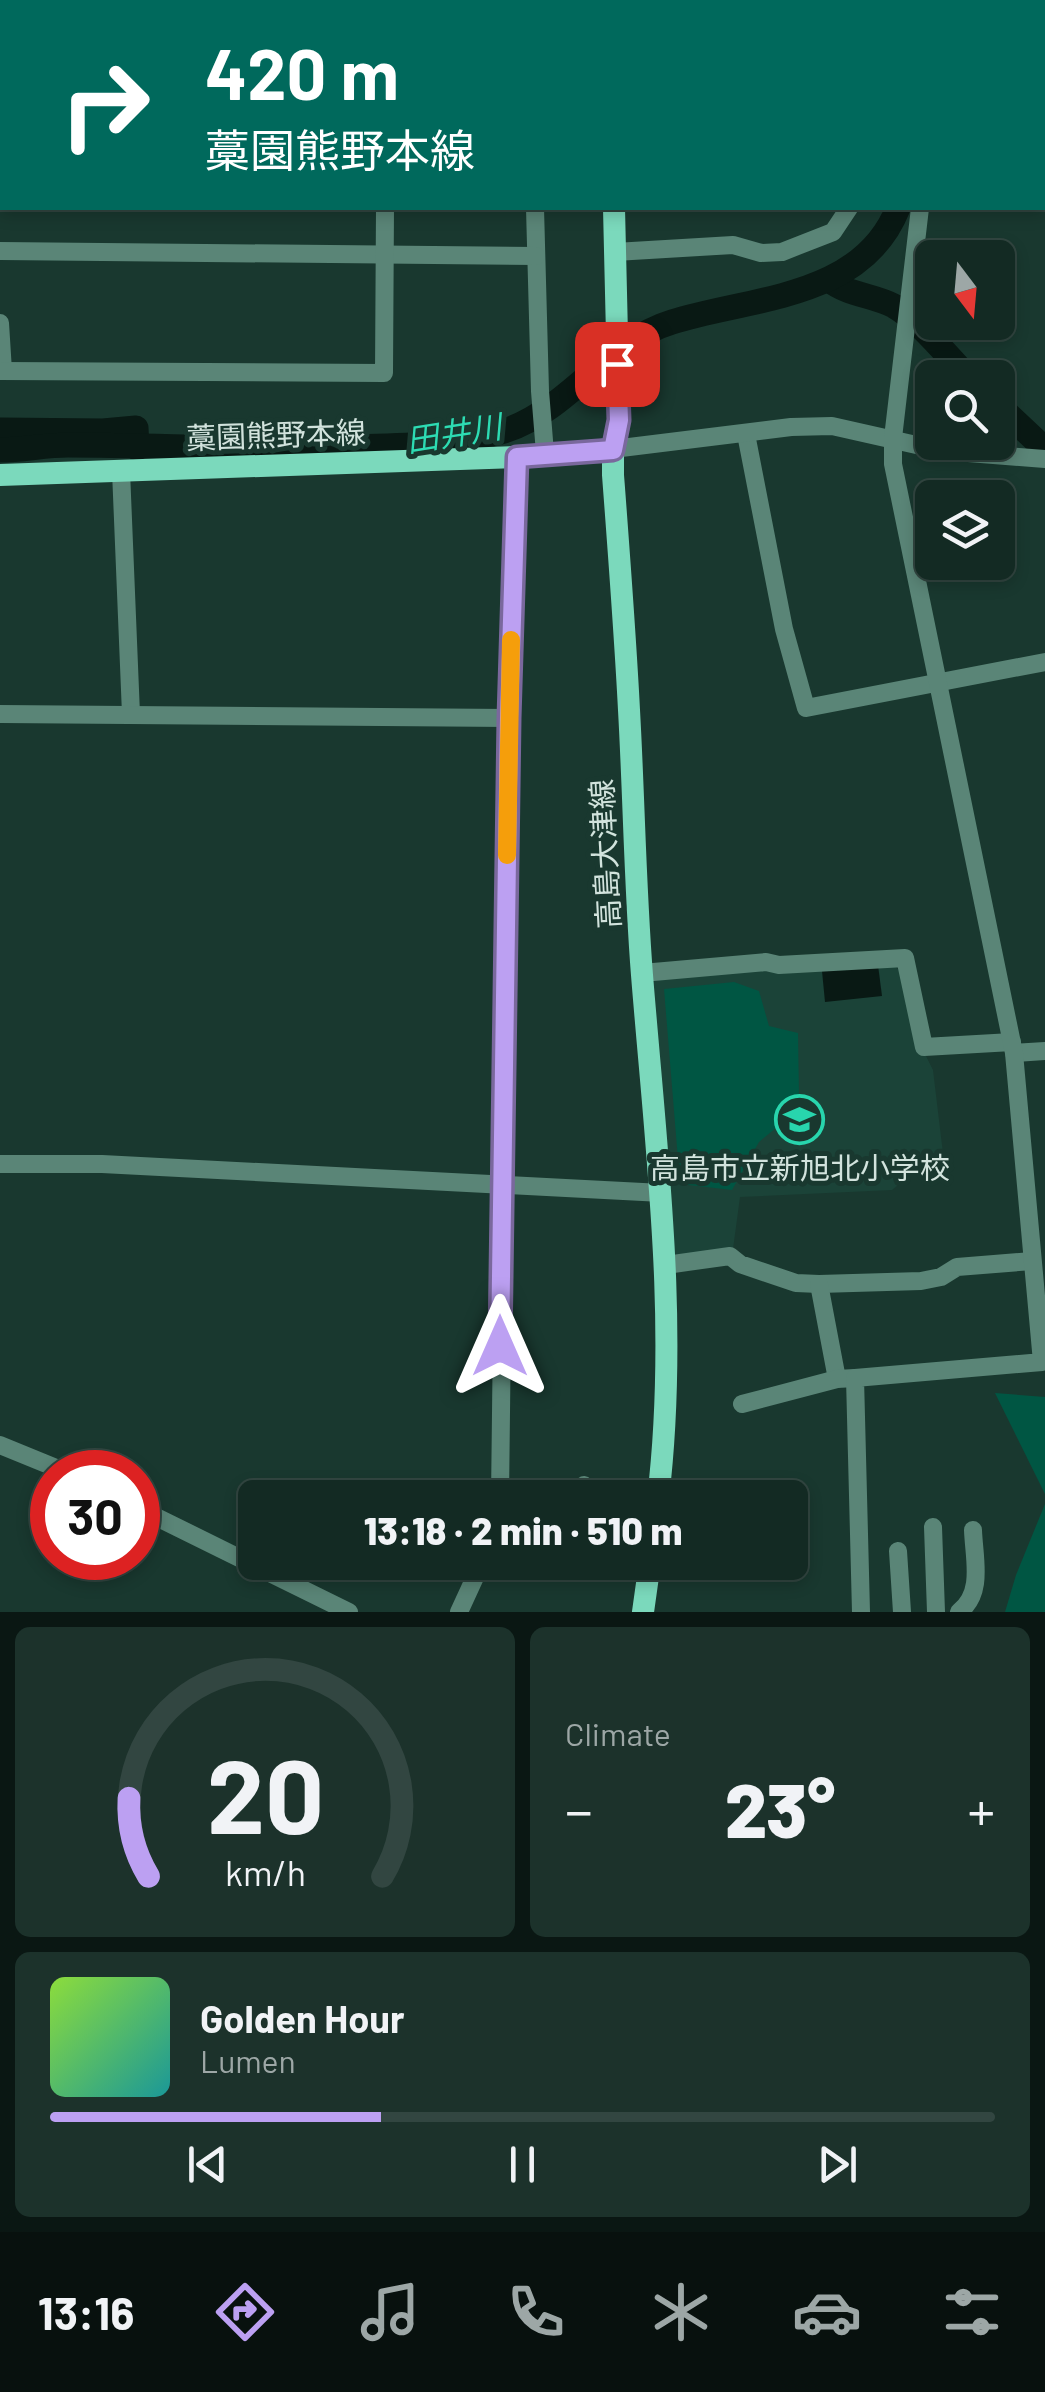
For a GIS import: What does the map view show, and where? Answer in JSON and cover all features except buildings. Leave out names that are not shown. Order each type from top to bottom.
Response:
[{"type":"main road","name":"高島大津線","points":[[614,210],[619,420],[613,450],[642,973],[666,1265],[660,1480]]},
{"type":"main road","name":"藁園熊野本線","points":[[0,475],[517,457],[613,450]]},
{"type":"main road","points":[[643,1612],[647,1580]]},
{"type":"street","points":[[0,323],[1,371],[384,373],[385,210]]},
{"type":"street","points":[[536,210],[545,453]]},
{"type":"street","points":[[615,252],[733,245],[761,253],[782,252],[833,232],[848,210]]},
{"type":"street","points":[[742,1404],[846,1379],[1042,1362],[1013,1048],[894,464],[893,438],[920,210]]},
{"type":"street","points":[[0,252],[536,256]]},
{"type":"street","points":[[613,450],[791,427],[832,426],[943,451],[1045,459]]},
{"type":"street","points":[[746,434],[786,640],[806,708],[1045,662]]},
{"type":"street","points":[[500,1480],[501,1186],[517,457]]},
{"type":"street","points":[[121,471],[130,714]]},
{"type":"street","points":[[0,714],[509,718]]},
{"type":"street","points":[[642,973],[766,962],[779,965],[905,958],[924,1047],[1045,1051]]},
{"type":"street","points":[[0,1164],[102,1164],[662,1193]]},
{"type":"street","points":[[666,1265],[730,1256],[740,1264],[796,1283],[819,1284],[921,1281],[957,1267],[1032,1261]]},
{"type":"street","points":[[819,1284],[846,1379],[862,1612]]},
{"type":"street","points":[[0,1445],[30,1457]]},
{"type":"street","points":[[160,1519],[350,1612]]},
{"type":"street","points":[[933,1527],[936,1612]]},
{"type":"street","points":[[959,1612],[970,1604],[976,1592],[973,1530]]},
{"type":"street","points":[[898,1551],[902,1612]]},
{"type":"street","points":[[459,1612],[474,1580]]},
{"type":"shaded area","points":[[878,965],[882,996],[825,1002],[822,971]]},
{"type":"shaded area","name":"高島市立新旭北小学校","points":[[896,967],[902,974],[919,1053],[926,1056],[933,1070],[945,1170],[908,1177],[892,1190],[740,1197],[733,1249],[673,1256],[651,983],[661,978],[769,969]]},
{"type":"shaded area","points":[[734,982],[759,991],[769,1026],[798,1033],[799,1095],[782,1123],[759,1142],[732,1190],[680,1184],[664,989]]},
{"type":"shaded area","points":[[995,1393],[1045,1397],[1045,1494]]},
{"type":"shaded area","points":[[1045,1504],[1045,1612],[1005,1612],[1016,1575]]},
{"type":"waterway","name":"田井川","points":[[0,450],[68,445],[389,446],[488,436],[550,407],[649,331],[802,290],[832,277],[859,261],[881,238],[897,210]]},
{"type":"waterway","points":[[829,280],[904,312],[952,360]]},
{"type":"waterway","points":[[1015,421],[1045,449]]},
{"type":"waterway","points":[[0,430],[136,428],[137,448]]},
{"type":"slow traffic","points":[[507,855],[511,640]]},
{"type":"place","name":"高島市立新旭北小学校","points":[[800,1120]]},
{"type":"route","points":[[500,1346],[509,718],[517,457],[613,450],[619,420],[617,364]]}]
